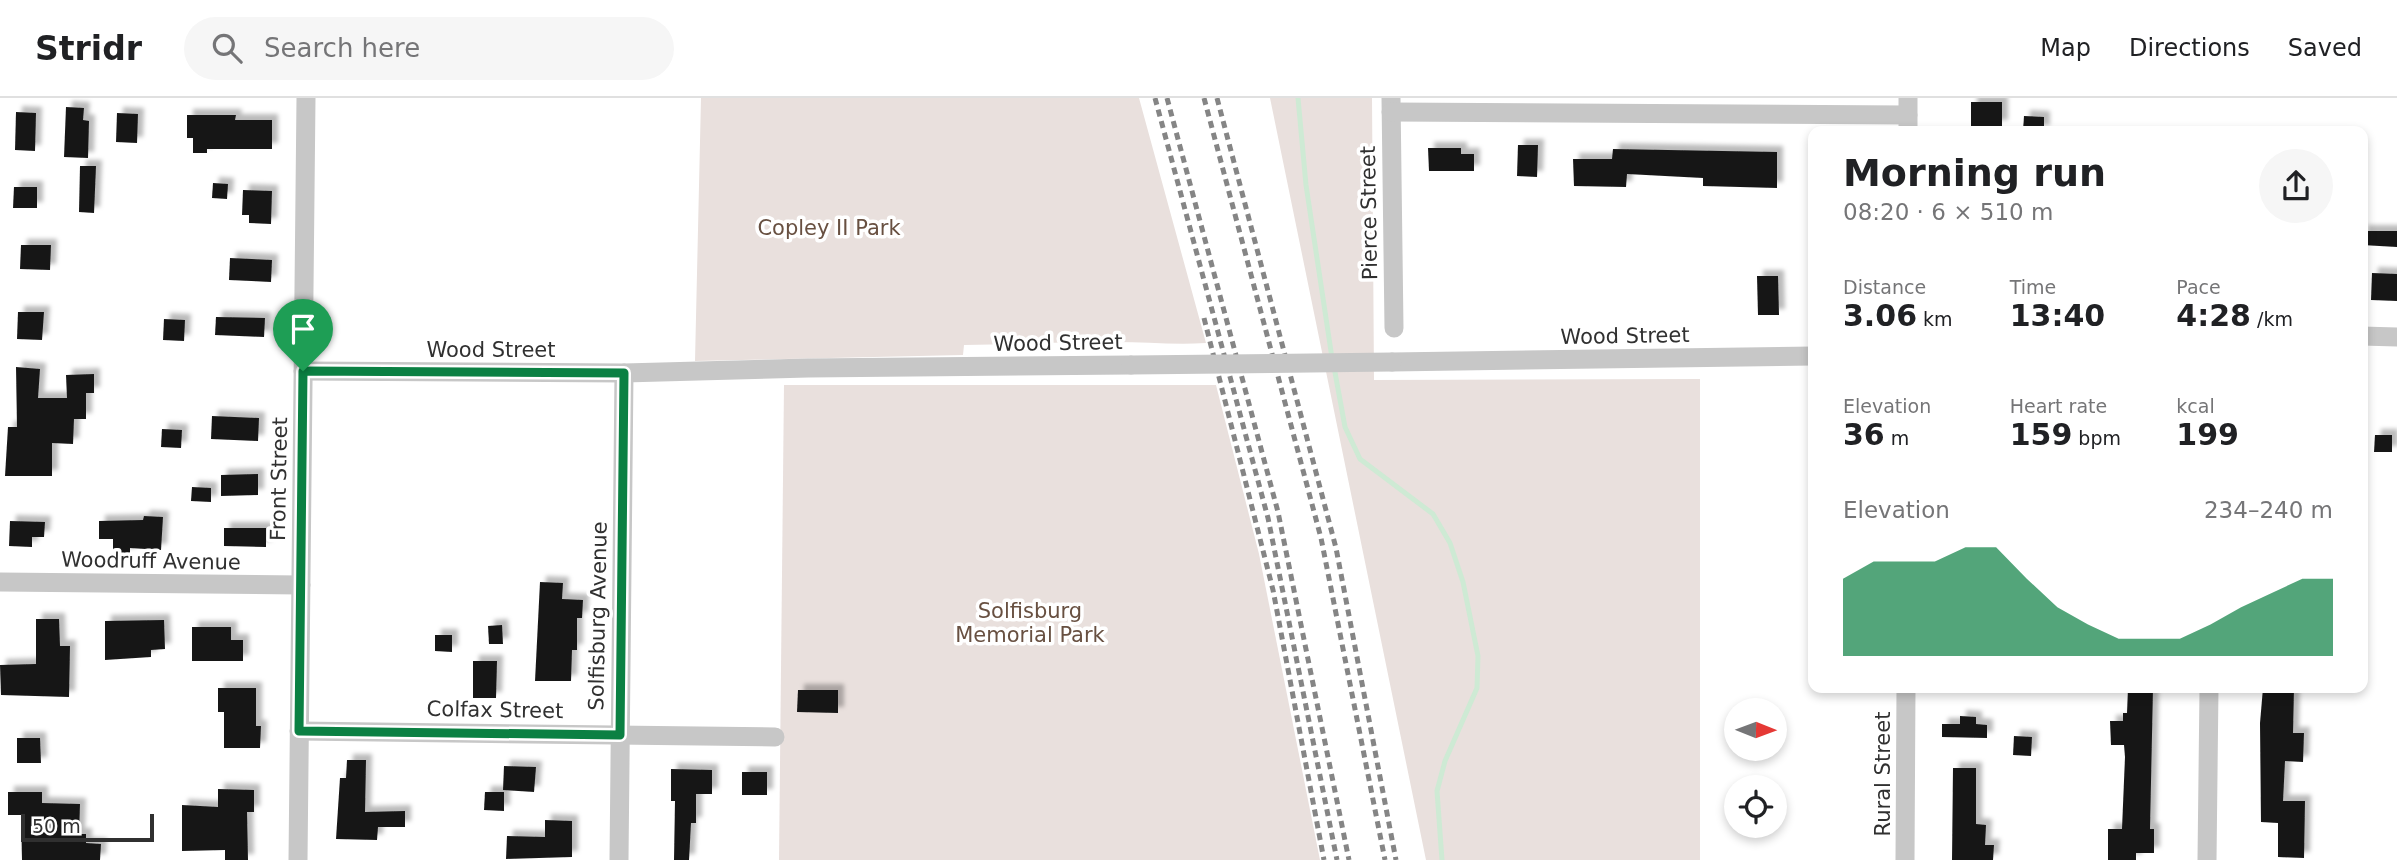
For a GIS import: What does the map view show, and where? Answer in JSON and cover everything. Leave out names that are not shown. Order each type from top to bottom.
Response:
[{"type":"street","name":"Front Street","points":[[298,860],[306,98]]},
{"type":"street","points":[[1391,105],[1908,115]]},
{"type":"street","name":"Pierce Street","points":[[1391,105],[1394,328]]},
{"type":"street","points":[[2368,336],[2397,337]]},
{"type":"street","name":"Wood Street","points":[[303,371],[624,373],[964,366],[1808,356]]},
{"type":"street","name":"Solfisburg Avenue","points":[[619,860],[624,373]]},
{"type":"street","name":"Woodruff Avenue","points":[[0,582],[301,585]]},
{"type":"street","name":"Rural Street","points":[[1905,860],[1906,693]]},
{"type":"street","points":[[2207,860],[2209,693]]},
{"type":"street","name":"Colfax Street","points":[[299,731],[775,737]]},
{"type":"green space","name":"Copley II Park","points":[[701,98],[1139,98],[1206,343],[964,345],[963,355],[695,361]]},
{"type":"green space","points":[[1270,98],[1372,98],[1374,380],[1700,379],[1700,860],[1426,860]]},
{"type":"green space","name":"Solfisburg Memorial Park","points":[[784,385],[1216,385],[1259,554],[1320,860],[779,860]]},
{"type":"building","points":[[1971,102],[2002,102],[2002,126],[1971,126]]},
{"type":"building","points":[[66,107],[84,108],[83,120],[89,121],[88,158],[64,157]]},
{"type":"building","points":[[16,112],[36,113],[35,151],[15,150]]},
{"type":"building","points":[[117,113],[138,114],[137,143],[116,142]]},
{"type":"building","points":[[187,115],[236,115],[235,120],[272,120],[272,149],[207,149],[207,153],[193,153],[193,138],[187,138]]},
{"type":"building","points":[[2024,116],[2044,117],[2044,126],[2023,126]]},
{"type":"building","points":[[1518,145],[1538,145],[1537,177],[1517,176]]},
{"type":"building","points":[[1428,148],[1461,148],[1461,154],[1474,154],[1474,171],[1429,171]]},
{"type":"building","points":[[1613,149],[1777,152],[1777,188],[1703,186],[1703,178],[1627,174],[1626,187],[1574,186],[1573,159],[1612,159]]},
{"type":"building","points":[[80,166],[96,166],[94,213],[79,212]]},
{"type":"building","points":[[213,183],[228,184],[227,199],[212,198]]},
{"type":"building","points":[[14,187],[37,187],[37,208],[13,208]]},
{"type":"building","points":[[243,190],[272,191],[271,224],[249,223],[249,215],[242,215]]},
{"type":"building","points":[[2368,231],[2397,231],[2397,247],[2368,245]]},
{"type":"building","points":[[21,245],[51,245],[50,270],[20,269]]},
{"type":"building","points":[[230,258],[272,260],[271,282],[229,280]]},
{"type":"building","points":[[2372,273],[2397,274],[2397,301],[2371,300]]},
{"type":"building","points":[[1757,276],[1778,276],[1779,315],[1758,315]]},
{"type":"building","points":[[18,312],[44,312],[42,340],[17,339]]},
{"type":"building","points":[[216,317],[265,318],[264,337],[215,335]]},
{"type":"building","points":[[164,319],[185,320],[184,341],[163,340]]},
{"type":"building","points":[[16,367],[40,369],[38,398],[67,398],[66,375],[94,374],[94,393],[86,393],[86,419],[74,419],[73,444],[52,443],[52,476],[5,476],[8,427],[17,427]]},
{"type":"building","points":[[212,416],[259,418],[258,441],[211,439]]},
{"type":"building","points":[[162,429],[182,430],[181,448],[161,447]]},
{"type":"building","points":[[2375,435],[2392,435],[2392,452],[2374,452]]},
{"type":"building","points":[[258,474],[258,495],[221,496],[221,475]]},
{"type":"building","points":[[192,487],[211,488],[211,502],[191,501]]},
{"type":"building","points":[[144,516],[163,517],[161,550],[130,548],[130,554],[113,554],[113,539],[99,539],[99,521],[143,520]]},
{"type":"building","points":[[10,521],[45,522],[44,537],[32,537],[32,547],[9,546]]},
{"type":"building","points":[[224,528],[266,528],[266,547],[224,546]]},
{"type":"building","points":[[540,582],[563,583],[562,599],[583,600],[582,618],[577,618],[577,650],[572,650],[571,681],[535,681]]},
{"type":"building","points":[[36,619],[59,619],[60,646],[70,646],[69,697],[1,695],[0,665],[36,664]]},
{"type":"building","points":[[164,620],[165,649],[151,650],[151,657],[105,660],[105,621]]},
{"type":"building","points":[[502,625],[503,644],[489,644],[488,626]]},
{"type":"building","points":[[192,627],[231,627],[231,640],[243,640],[243,661],[192,661]]},
{"type":"building","points":[[435,635],[452,635],[452,652],[435,651]]},
{"type":"building","points":[[473,661],[497,661],[496,698],[473,698]]},
{"type":"building","points":[[218,688],[256,688],[256,726],[261,726],[260,748],[224,748],[224,712],[218,712]]},
{"type":"building","points":[[798,690],[838,690],[838,713],[797,712]]},
{"type":"building","points":[[2128,693],[2153,693],[2150,829],[2154,829],[2154,853],[2136,853],[2136,860],[2108,860],[2108,829],[2122,829],[2125,757],[2124,745],[2111,745],[2110,721],[2123,721],[2123,713],[2127,713]]},
{"type":"building","points":[[2263,693],[2294,693],[2293,733],[2304,733],[2303,762],[2285,761],[2283,801],[2305,801],[2304,858],[2278,857],[2278,823],[2261,822],[2260,723]]},
{"type":"building","points":[[1960,716],[1976,717],[1976,724],[1987,725],[1987,738],[1942,737],[1942,724],[1960,724]]},
{"type":"building","points":[[2014,736],[2032,737],[2031,756],[2013,755]]},
{"type":"building","points":[[17,738],[40,738],[41,763],[17,763]]},
{"type":"building","points":[[347,760],[366,760],[365,812],[405,811],[405,827],[378,827],[377,840],[336,839],[340,778],[346,778]]},
{"type":"building","points":[[504,766],[536,767],[534,792],[503,790]]},
{"type":"building","points":[[1953,768],[1976,768],[1976,824],[1986,825],[1985,845],[1994,845],[1993,860],[1952,860]]},
{"type":"building","points":[[671,769],[712,770],[712,794],[696,794],[696,823],[691,823],[689,860],[674,860],[675,801],[671,801]]},
{"type":"building","points":[[742,772],[767,772],[767,795],[742,795]]},
{"type":"building","points":[[218,789],[254,790],[254,812],[247,812],[248,860],[225,860],[225,850],[182,851],[182,805],[218,807]]},
{"type":"building","points":[[8,792],[42,792],[42,803],[80,804],[79,834],[86,834],[86,843],[101,844],[100,860],[22,860],[21,815],[8,815]]},
{"type":"building","points":[[485,792],[504,792],[504,811],[484,810]]},
{"type":"building","points":[[545,820],[572,821],[572,857],[506,859],[507,836],[545,837]]},
{"type":"waterway","points":[[1298,98],[1306,185],[1332,358]]},
{"type":"waterway","points":[[1334,367],[1345,427],[1360,459],[1433,514],[1450,543],[1463,582],[1478,656],[1477,688],[1445,761],[1437,791],[1442,860]]},
{"type":"railway","points":[[1155,98],[1268,518],[1337,860]]},
{"type":"railway","points":[[1167,98],[1278,512],[1349,860]]},
{"type":"railway","points":[[1204,98],[1321,538],[1385,860]]},
{"type":"railway","points":[[1217,98],[1336,548],[1396,860]]},
{"type":"railway","points":[[1204,318],[1273,590],[1324,860]]},
{"type":"route","points":[[303,371],[624,373],[620,735],[299,731],[303,371]]}]
